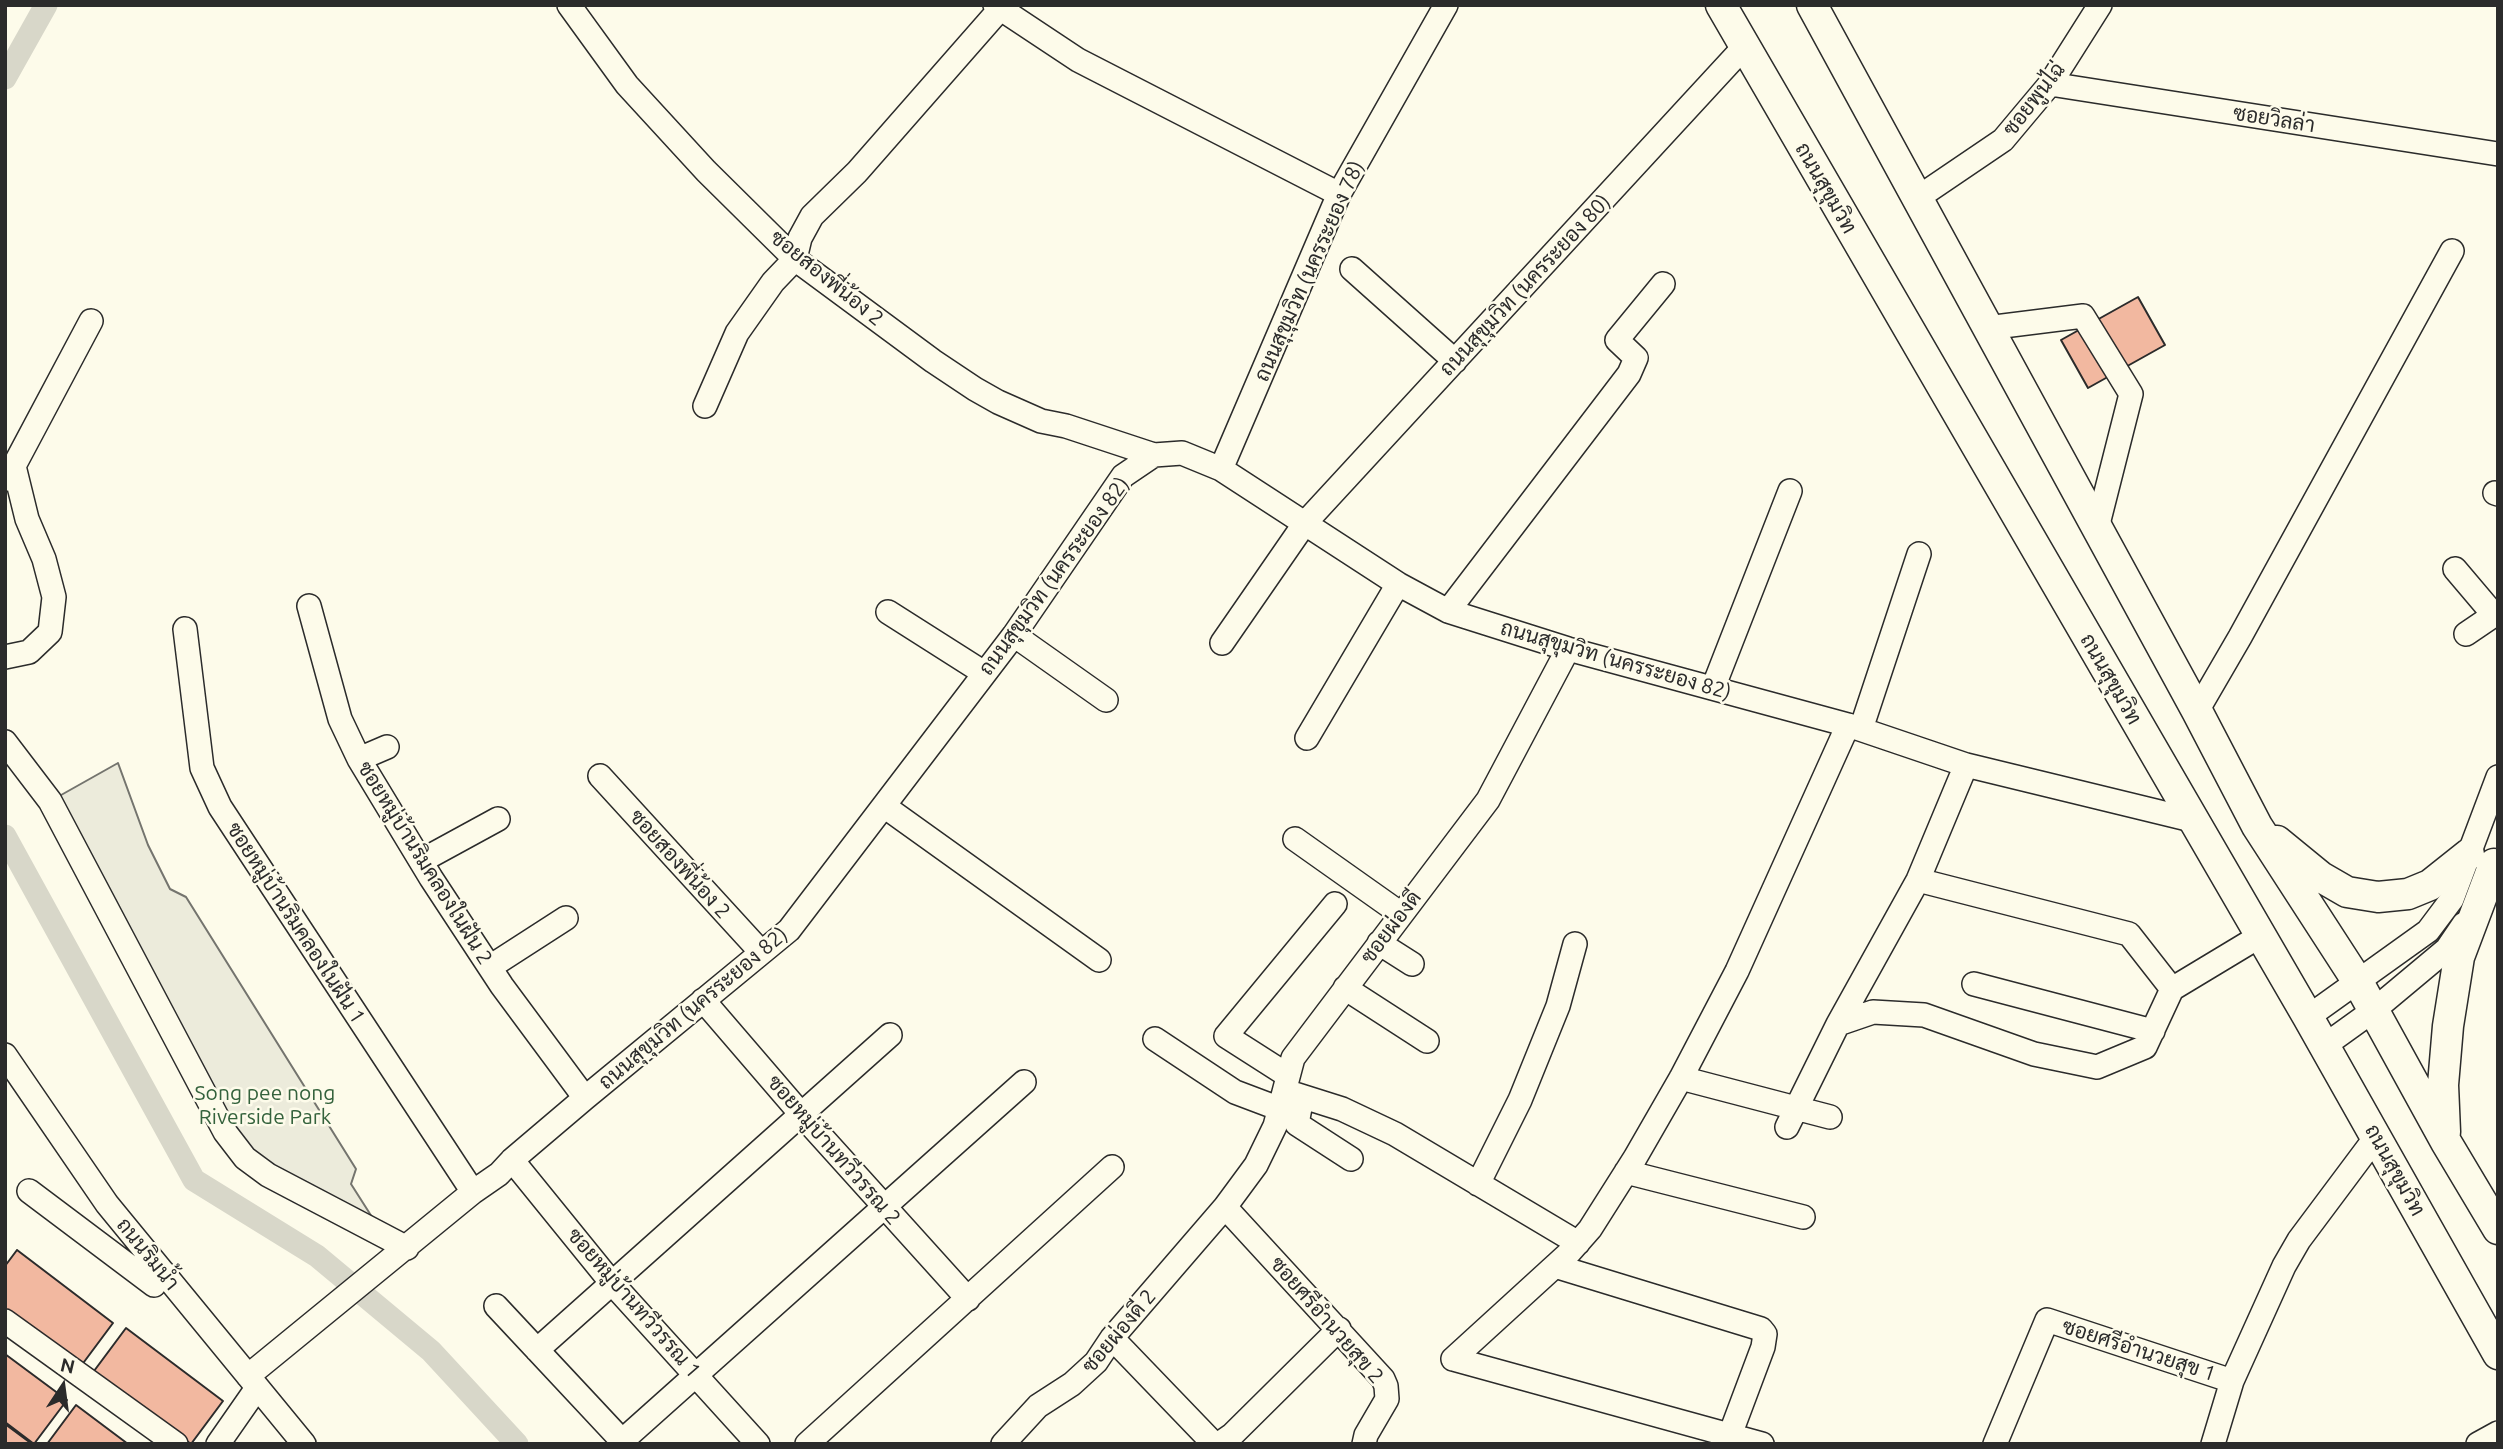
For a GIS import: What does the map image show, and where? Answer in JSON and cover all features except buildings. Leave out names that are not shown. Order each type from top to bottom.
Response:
[{"type":"main road","name":"ถนนสุขุมวิท","points":[[1721,5],[2308,1017],[2498,1354]]},
{"type":"main road","points":[[1812,5],[2258,826],[2358,982],[2446,1142],[2498,1229]]},
{"type":"main road","points":[[2258,826],[2321,877],[2347,892],[2378,897],[2408,894],[2490,859]]},
{"type":"main road","points":[[2446,1142],[2443,1085],[2448,1026],[2459,957],[2490,859]]},
{"type":"street","name":"ซอยสองพี่น้อง 2","points":[[569,5],[627,85],[706,171],[795,259],[975,390],[1041,421],[1066,426],[1154,454]]},
{"type":"street","name":"ถนนสุขุมวิท (นครระยอง 78)","points":[[1221,469],[1339,194],[1446,5]]},
{"type":"street","name":"ซอยพูนไฉ่","points":[[1916,199],[2003,140],[2050,84],[2100,5]]},
{"type":"street","points":[[705,406],[737,332],[773,282],[795,259],[800,239],[812,216],[857,172],[997,7],[1078,60],[1339,194]]},
{"type":"street","name":"ถนนสุขุมวิท (นครระยอง 80)","points":[[1222,643],[1305,523],[1744,47]]},
{"type":"street","name":"ซอยวิลล่า","points":[[2050,84],[2498,154]]},
{"type":"street","points":[[2197,710],[2241,637],[2452,251]]},
{"type":"street","points":[[1352,269],[1455,361]]},
{"type":"street","points":[[1448,611],[1629,374],[1636,358],[1617,340],[1663,284]]},
{"type":"street","points":[[1987,328],[2082,316],[2131,394],[2097,528]]},
{"type":"street","points":[[5,657],[29,652],[50,632],[54,597],[44,559],[9,474],[91,321]]},
{"type":"street","name":"ถนนสุขุมวิท (นครระยอง 82)","points":[[257,1388],[321,1318],[473,1192],[499,1174],[585,1098],[789,930],[1014,635],[1123,476],[1154,454],[1182,453],[1221,469],[1398,584],[1448,611],[1568,649],[1854,727],[1966,765],[2193,820]]},
{"type":"street","points":[[1713,688],[1790,491]]},
{"type":"street","points":[[1762,1444],[1453,1359],[1555,1266],[1590,1229],[1681,1079],[1737,971],[1854,727],[1919,554]]},
{"type":"street","points":[[2455,569],[2496,615],[2466,634]]},
{"type":"street","points":[[1307,738],[1398,584]]},
{"type":"street","name":"ซอยหมู่บ้านริมคลองในฝัน 2","points":[[309,607],[340,719],[359,759],[490,967],[585,1098]]},
{"type":"street","points":[[888,612],[984,673]]},
{"type":"street","name":"ซอยหมู่บ้านริมคลองในฝัน 1","points":[[185,629],[202,768],[220,807],[473,1192]]},
{"type":"street","points":[[1014,635],[1106,700]]},
{"type":"street","name":"ซอยผ่องดี","points":[[1225,1207],[1268,1144],[1289,1093],[1293,1058],[1488,800],[1568,649]]},
{"type":"street","points":[[5,742],[50,801],[225,1132],[245,1158],[268,1175],[400,1254]]},
{"type":"street","points":[[359,759],[387,747]]},
{"type":"street","points":[[1791,1117],[1838,1024],[1918,880],[1966,765]]},
{"type":"street","name":"ซอยสองพี่น้อง 2","points":[[600,776],[761,953]]},
{"type":"street","points":[[2324,1046],[2374,1010],[2447,949],[2472,912],[2490,859],[2498,777]]},
{"type":"street","points":[[884,806],[1099,960]]},
{"type":"street","points":[[421,861],[498,819]]},
{"type":"street","points":[[1296,839],[1401,914]]},
{"type":"street","points":[[2308,1017],[2428,931],[2452,899],[2490,859]]},
{"type":"street","points":[[1918,880],[2129,934],[2172,989]]},
{"type":"street","points":[[1335,904],[1226,1036],[1289,1093],[1297,1124],[1351,1158]]},
{"type":"street","points":[[490,967],[566,918]]},
{"type":"street","points":[[1838,1024],[1873,1012],[1924,1015],[2034,1054],[2096,1067],[2146,1047],[2172,989],[2260,936]]},
{"type":"street","points":[[1379,943],[1412,964]]},
{"type":"street","points":[[1478,1184],[1520,1100],[1558,1006],[1575,944]]},
{"type":"street","points":[[1975,984],[2152,1031]]},
{"type":"street","points":[[1345,988],[1427,1041]]},
{"type":"street","name":"ซอยหมู่บ้านทวีวรรณ 2","points":[[704,1000],[801,1114],[968,1299]]},
{"type":"street","points":[[537,1350],[890,1035]]},
{"type":"street","points":[[1155,1039],[1235,1092],[1289,1093],[1368,1121],[1578,1243]]},
{"type":"street","name":"ถนนริมน้ำ","points":[[5,1055],[107,1204],[304,1444]]},
{"type":"street","points":[[1681,1079],[1791,1117],[1830,1117]]},
{"type":"street","points":[[496,1306],[624,1442],[696,1374],[1024,1082]]},
{"type":"street","points":[[2213,1444],[2232,1381],[2291,1252],[2376,1137]]},
{"type":"street","name":"ซอยหมู่บ้านทวีวรรณ 1","points":[[512,1160],[611,1282],[758,1444]]},
{"type":"street","points":[[807,1444],[1112,1167]]},
{"type":"street","points":[[1626,1172],[1803,1217]]},
{"type":"street","points":[[29,1191],[154,1285],[163,1272]]},
{"type":"street","name":"ซอยศรีอำนวยสุข 2","points":[[1225,1207],[1379,1374],[1386,1386],[1385,1404],[1366,1435],[1364,1444]]},
{"type":"street","name":"ซอยผ่องดี 2","points":[[1003,1444],[1038,1406],[1085,1374],[1112,1338],[1225,1207]]},
{"type":"street","points":[[1555,1266],[1761,1329],[1765,1334],[1763,1347],[1730,1435]]},
{"type":"street","name":"ซอยศรีอำนวยสุข 1","points":[[1996,1444],[2047,1320],[2232,1381]]},
{"type":"street","points":[[5,1321],[176,1444]]},
{"type":"street","points":[[1112,1338],[1216,1444],[1232,1435],[1339,1329]]},
{"type":"street","points":[[218,1444],[257,1388]]},
{"type":"street","points":[[235,1444],[257,1388]]},
{"type":"green space","name":"Song pee nong Riverside Park","points":[[118,763],[148,845],[170,889],[186,897],[356,1169],[351,1184],[379,1228],[249,1155],[54,799]]},
{"type":"waterway","points":[[5,78],[46,5]]},
{"type":"waterway","points":[[5,836],[194,1180],[317,1256],[431,1351],[517,1444]]}]
